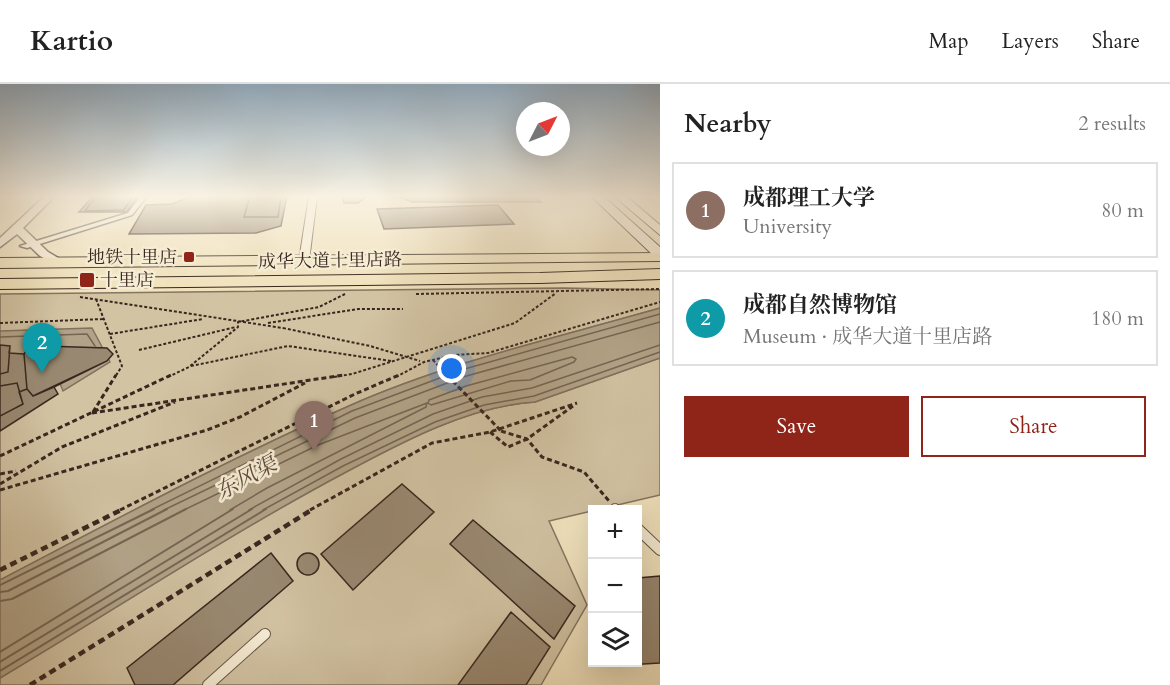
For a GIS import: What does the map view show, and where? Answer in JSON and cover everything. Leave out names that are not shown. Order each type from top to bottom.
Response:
[{"type":"main road","points":[[626,224],[660,255]]},
{"type":"main road","name":"成华大道十里店路","points":[[0,263],[660,255]]},
{"type":"main road","name":"成华大道十里店路","points":[[0,284],[540,278],[660,274]]},
{"type":"street","points":[[0,244],[20,224]]},
{"type":"street","points":[[28,245],[97,224]]},
{"type":"street","points":[[304,261],[309,224]]},
{"type":"street","points":[[16,228],[28,245],[59,262]]},
{"type":"lane","points":[[642,533],[660,550]]},
{"type":"lane","points":[[208,685],[265,634]]},
{"type":"path","points":[[92,413],[352,374],[514,322],[557,292]]},
{"type":"path","points":[[238,322],[319,307],[345,294]]},
{"type":"path","points":[[76,296],[208,318],[264,324],[370,346],[422,362]]},
{"type":"path","points":[[92,413],[122,366],[96,299]]},
{"type":"path","points":[[0,570],[355,394],[388,381],[422,362],[488,353],[660,302]]},
{"type":"path","points":[[264,324],[358,309],[403,309]]},
{"type":"path","points":[[110,334],[208,318]]},
{"type":"path","points":[[0,323],[104,319]]},
{"type":"path","points":[[238,322],[238,327]]},
{"type":"path","points":[[189,367],[238,327]]},
{"type":"path","points":[[139,350],[238,327]]},
{"type":"path","points":[[0,456],[189,367],[288,346],[393,361]]},
{"type":"path","points":[[433,360],[501,431],[527,439],[542,457],[584,472],[613,505]]},
{"type":"path","points":[[0,490],[207,430],[240,417],[309,380]]},
{"type":"path","points":[[0,484],[17,471],[51,452],[182,399]]},
{"type":"path","points":[[30,685],[324,502],[432,443],[490,432],[577,403],[527,439],[508,447],[490,432]]},
{"type":"path","points":[[0,474],[17,471]]},
{"type":"shaded area","points":[[564,288],[660,290],[660,308],[463,364],[387,390],[217,468],[0,580],[0,294]]},
{"type":"shaded area","points":[[660,358],[660,495],[617,505],[588,505],[588,512],[549,521],[587,605],[541,685],[0,685],[0,678],[216,546],[392,448],[438,427],[486,410],[535,402]]},
{"type":"water","name":"东风渠","points":[[660,308],[660,358],[535,402],[486,410],[462,418],[392,448],[260,520],[0,678],[0,580],[217,468],[387,390],[463,364]]},
{"type":"water","points":[[92,328],[110,362],[63,391],[49,356],[0,355],[0,331]]},
{"type":"building","points":[[135,224],[281,224],[256,233],[129,234]]},
{"type":"building","points":[[382,224],[513,224],[384,229]]},
{"type":"building","points":[[0,345],[10,346],[8,372],[0,374]]},
{"type":"building","points":[[0,345],[10,346],[9,353],[24,354],[27,350],[44,346],[107,348],[113,354],[107,361],[33,396],[27,389],[19,392],[23,404],[0,416]]},
{"type":"building","points":[[44,346],[107,348],[113,354],[107,361],[33,396],[27,389],[24,354],[27,350]]},
{"type":"building","points":[[17,383],[23,404],[0,416],[0,386]]},
{"type":"building","points":[[54,387],[58,394],[0,431],[0,416],[23,404],[19,392],[27,389],[33,396]]},
{"type":"building","points":[[402,484],[434,512],[353,590],[321,554]]},
{"type":"building","points":[[473,520],[575,606],[554,639],[450,544]]},
{"type":"building","points":[[271,553],[293,581],[173,685],[135,685],[127,668]]},
{"type":"building","points":[[308,553],[316,556],[319,564],[316,572],[308,575],[300,572],[297,564],[300,556]]},
{"type":"building","points":[[660,576],[660,663],[642,664],[642,578]]},
{"type":"building","points":[[511,612],[550,647],[526,685],[458,685]]},
{"type":"place","name":"地铁十里店","points":[[189,257]]},
{"type":"place","name":"十里店","points":[[87,280]]},
{"type":"place","name":"成都自然博物馆","points":[[42,373]]},
{"type":"place","name":"成都理工大学","points":[[314,451]]}]
